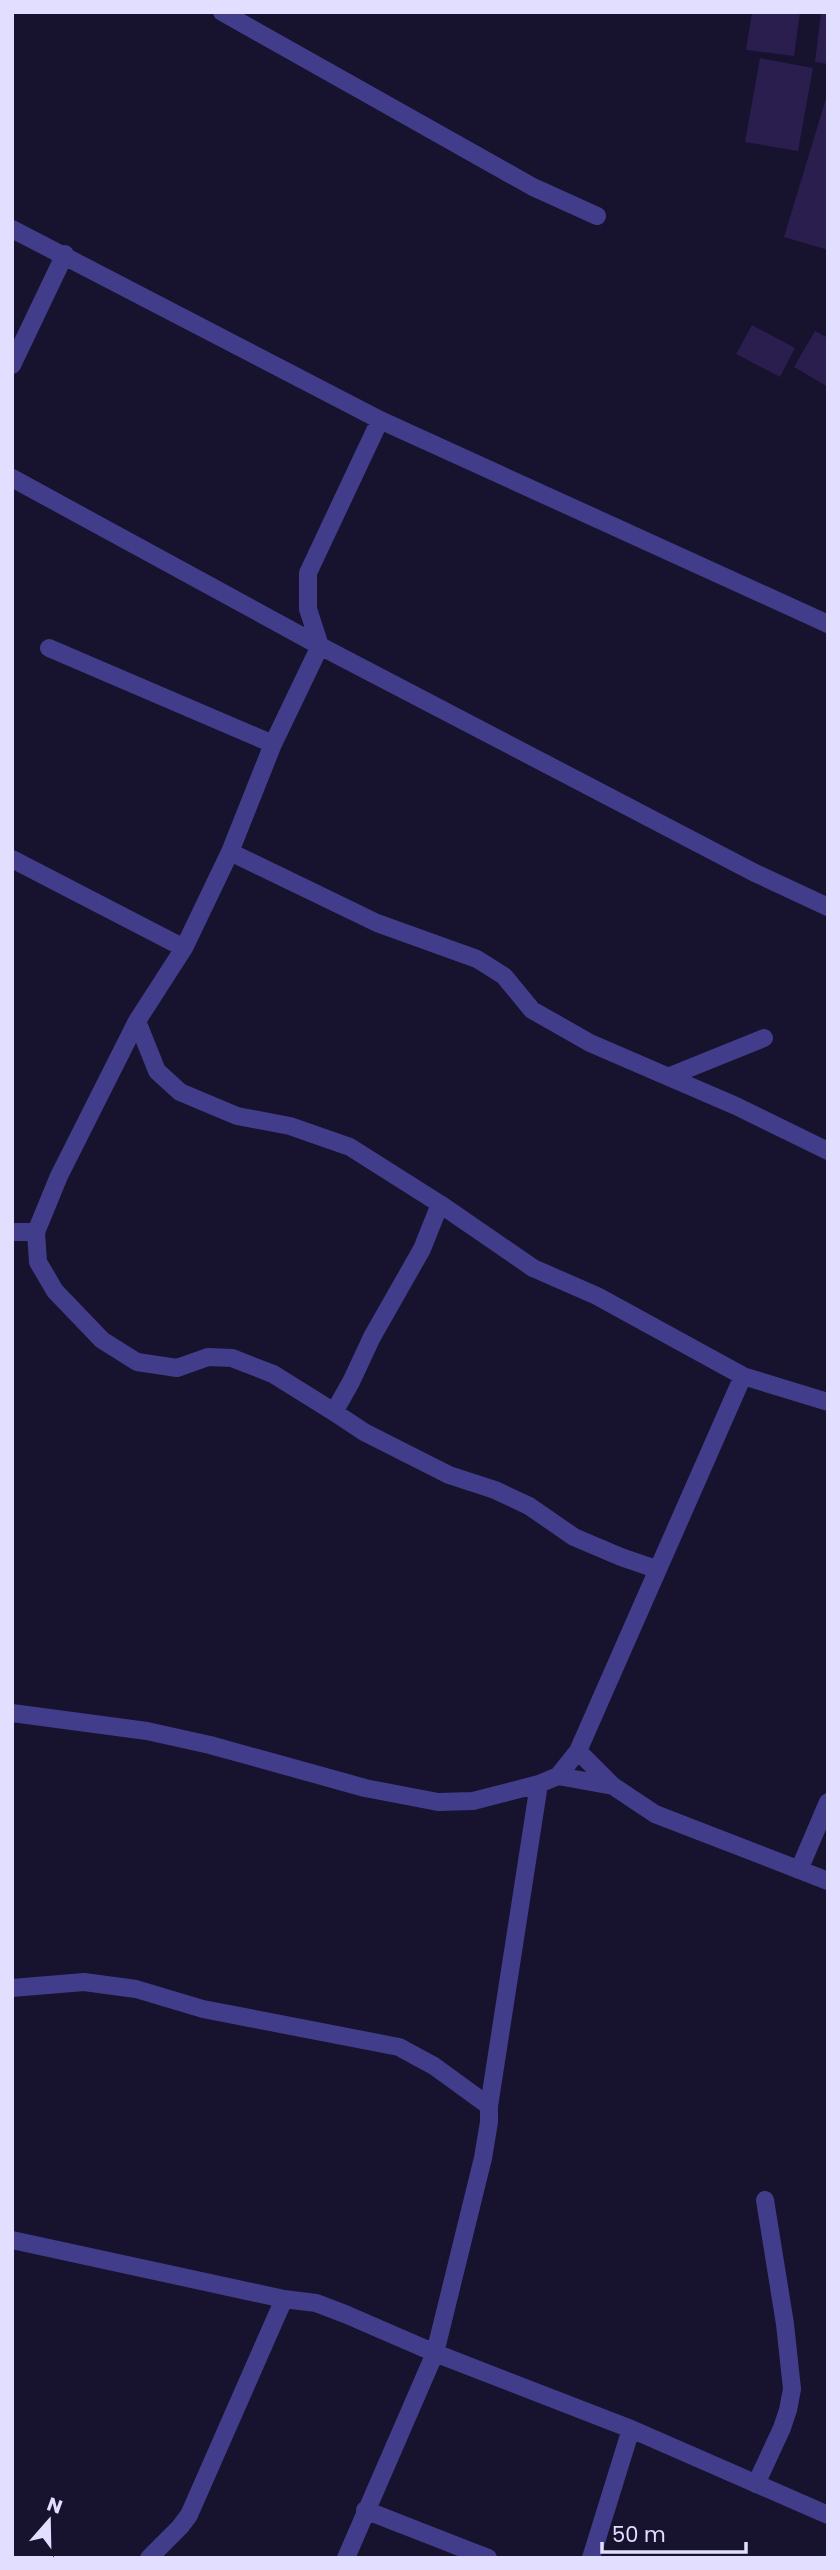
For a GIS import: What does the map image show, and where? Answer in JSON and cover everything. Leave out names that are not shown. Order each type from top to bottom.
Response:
[{"type":"street","points":[[222,12],[533,187],[597,216]]},
{"type":"street","points":[[12,229],[65,254],[380,420],[828,624]]},
{"type":"street","points":[[12,365],[65,254]]},
{"type":"street","points":[[380,420],[308,573],[308,609],[320,646],[273,744],[230,852],[184,948],[137,1021],[59,1176],[36,1232],[38,1262],[55,1291],[102,1340],[137,1363],[177,1368],[208,1357],[232,1357],[273,1374],[364,1432],[449,1475],[495,1490],[529,1506],[574,1537],[621,1558],[656,1569]]},
{"type":"street","points":[[12,478],[320,646],[755,873],[828,906]]},
{"type":"street","points":[[49,648],[273,744]]},
{"type":"street","points":[[230,852],[377,923],[423,937],[477,959],[504,976],[532,1010],[590,1043],[670,1076],[828,1152]]},
{"type":"street","points":[[12,859],[184,948]]},
{"type":"street","points":[[137,1021],[157,1071],[180,1092],[237,1116],[290,1126],[350,1147],[533,1268],[597,1296],[743,1376],[828,1402]]},
{"type":"street","points":[[670,1076],[764,1038]]},
{"type":"street","points":[[334,1412],[422,1248],[440,1204]]},
{"type":"street","points":[[12,1232],[36,1232]]},
{"type":"street","points":[[12,1713],[147,1731],[210,1745],[365,1788],[438,1802],[473,1801],[539,1784],[558,1776],[578,1751],[743,1376]]},
{"type":"street","points":[[578,1751],[613,1786],[655,1814],[828,1881]]},
{"type":"street","points":[[558,1776],[613,1786]]},
{"type":"street","points":[[346,2558],[435,2353],[483,2158],[539,1784]]},
{"type":"street","points":[[799,1870],[828,1802]]},
{"type":"street","points":[[12,1988],[84,1982],[136,1989],[204,2008],[399,2047],[434,2066],[489,2106]]},
{"type":"street","points":[[756,2484],[782,2428],[792,2389],[785,2324],[765,2200]]},
{"type":"street","points":[[12,2240],[284,2299],[316,2303],[435,2353],[631,2429],[828,2515]]},
{"type":"street","points":[[149,2558],[189,2515],[284,2299]]},
{"type":"street","points":[[591,2558],[631,2429]]},
{"type":"street","points":[[365,2510],[488,2558]]},
{"type":"building","points":[[752,12],[800,12],[794,56],[746,50]]},
{"type":"building","points":[[821,12],[828,12],[828,64],[815,62]]},
{"type":"building","points":[[760,58],[813,68],[798,151],[745,142]]},
{"type":"building","points":[[828,95],[828,250],[784,237]]},
{"type":"building","points":[[752,325],[795,348],[780,377],[736,354]]},
{"type":"building","points":[[815,331],[828,338],[828,387],[794,367]]}]
